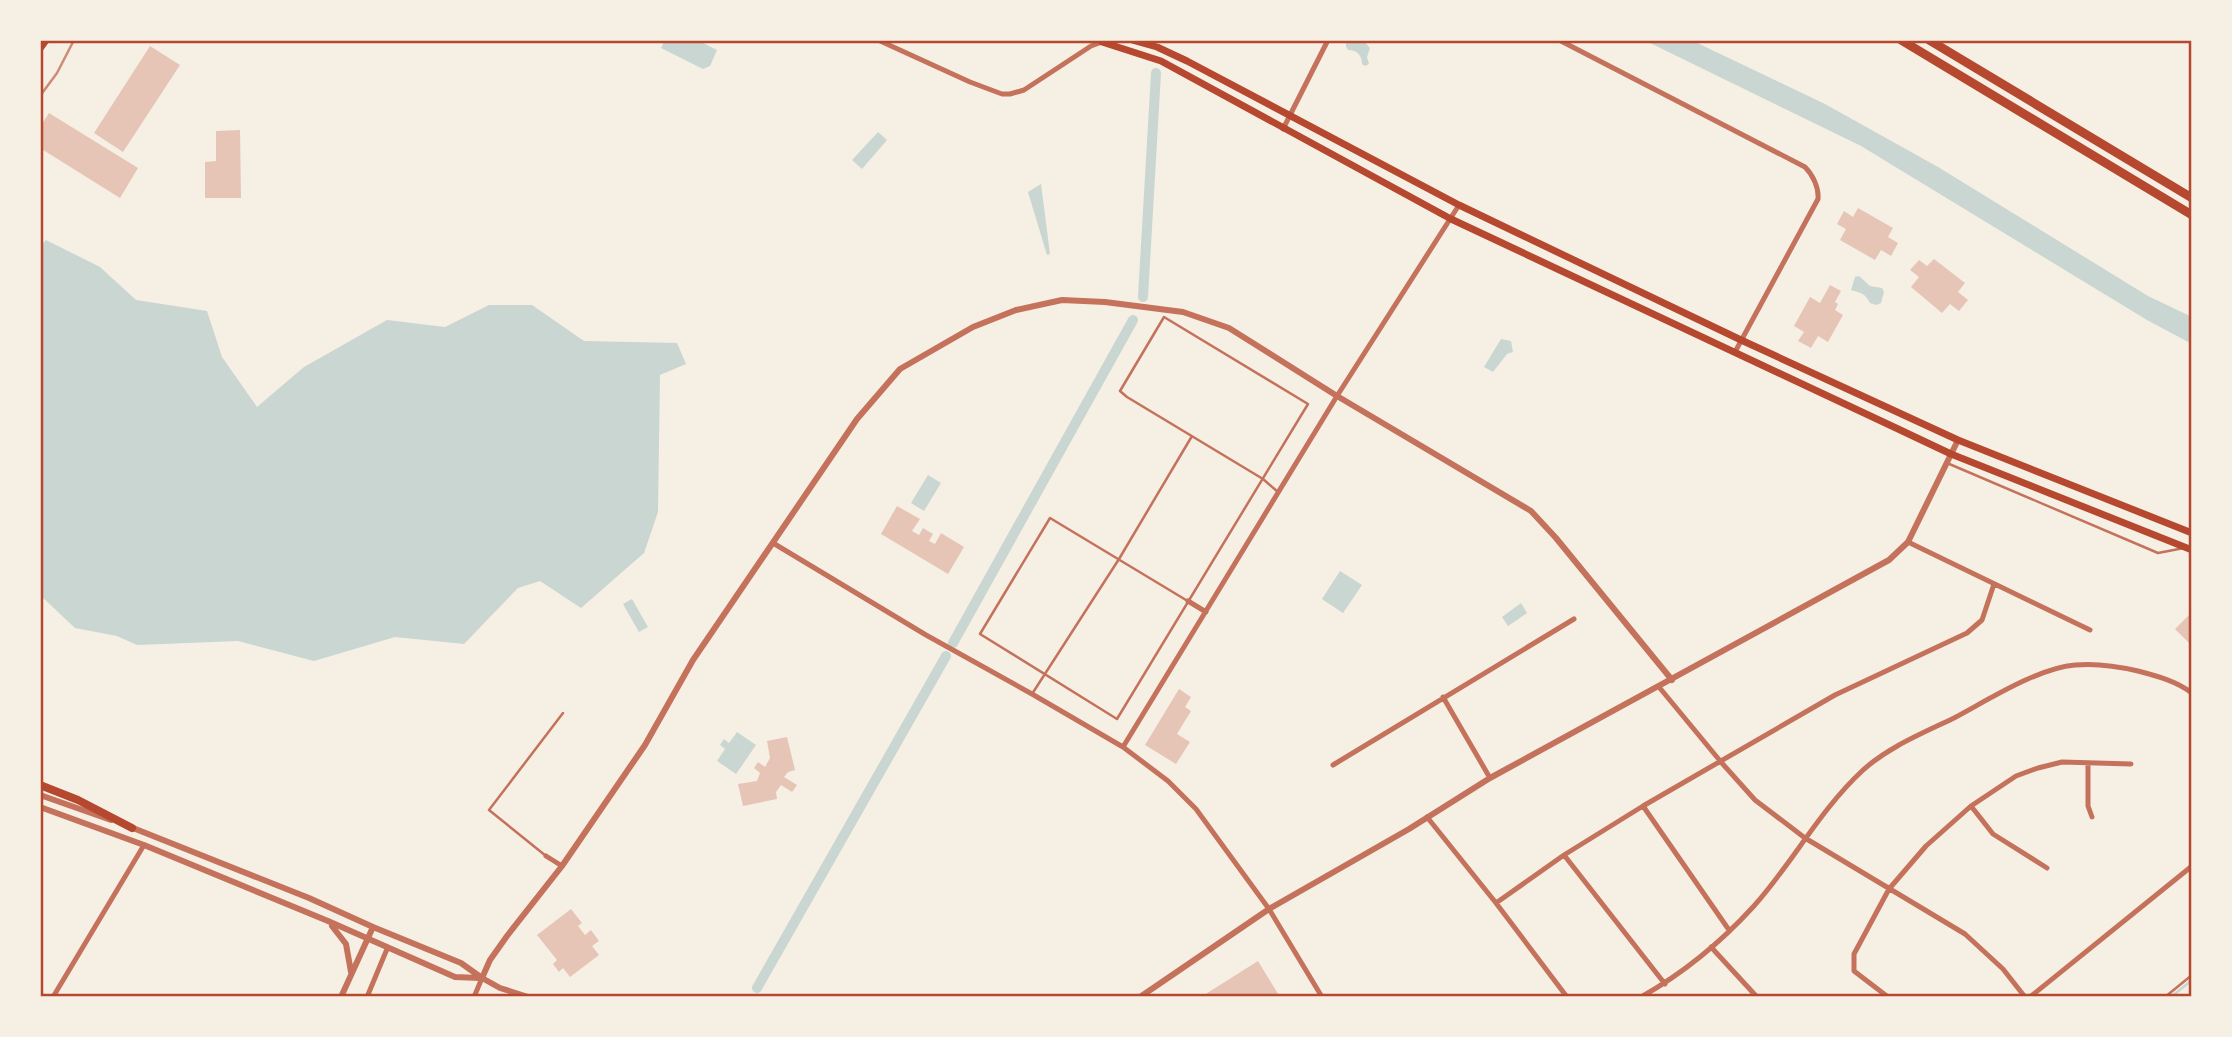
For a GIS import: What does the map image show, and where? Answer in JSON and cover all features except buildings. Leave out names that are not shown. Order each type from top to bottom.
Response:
[{"type":"highway","points":[[40,47],[45,40]]},
{"type":"highway","points":[[1901,40],[2192,215]]},
{"type":"highway","points":[[1929,40],[2192,198]]},
{"type":"highway","points":[[40,785],[78,800],[132,828]]},
{"type":"main road","points":[[1132,40],[1157,47],[1187,61],[1459,205],[1741,340],[1958,440],[2192,533]]},
{"type":"main road","points":[[1104,41],[1161,61],[1451,219],[1951,454],[2189,549]]},
{"type":"street","points":[[878,40],[1002,94],[1024,90],[1091,46],[1104,41]]},
{"type":"street","points":[[1283,129],[1328,40]]},
{"type":"street","points":[[1559,40],[1805,167],[1818,191],[1818,200],[1735,352]]},
{"type":"street","points":[[1123,747],[1337,396],[1459,205]]},
{"type":"street","points":[[474,997],[490,960],[562,866],[645,745],[693,660],[857,419],[900,369],[973,327],[1016,310],[1046,302],[1105,302],[1183,312],[1228,328],[1531,511],[1672,680]]},
{"type":"street","points":[[1140,997],[1269,909],[1490,778],[1889,560],[1908,542],[1958,440]]},
{"type":"street","points":[[1908,542],[2090,630]]},
{"type":"street","points":[[774,543],[926,635],[1123,747],[1168,781],[1196,809],[1269,909],[1322,997]]},
{"type":"street","points":[[1496,903],[1564,855],[1643,806],[1835,695],[1967,633],[1982,620],[1994,584]]},
{"type":"street","points":[[1188,601],[1206,612]]},
{"type":"street","points":[[1333,765],[1574,619]]},
{"type":"street","points":[[1641,997],[1665,984],[1711,947],[1752,908],[1842,791],[1865,769],[1895,748],[2050,670],[2074,665],[2105,664],[2162,677],[2192,693]]},
{"type":"street","points":[[1659,687],[1755,800],[1805,838],[1965,934],[1990,955],[2025,997]]},
{"type":"street","points":[[1443,697],[1490,778]]},
{"type":"street","points":[[1888,997],[1854,971],[1854,954],[1889,889],[1926,846],[1971,806],[2016,776],[2062,762],[2131,764]]},
{"type":"street","points":[[2088,763],[2088,806],[2092,817]]},
{"type":"street","points":[[40,795],[309,898],[461,963],[500,988],[528,997]]},
{"type":"street","points":[[1643,806],[1729,930]]},
{"type":"street","points":[[1971,806],[1993,834],[2048,868]]},
{"type":"street","points":[[40,807],[144,845],[455,977],[482,978]]},
{"type":"street","points":[[1426,817],[1567,997]]},
{"type":"street","points":[[53,997],[144,845]]},
{"type":"street","points":[[1564,855],[1665,984]]},
{"type":"street","points":[[546,856],[562,866]]},
{"type":"street","points":[[2030,997],[2192,866]]},
{"type":"street","points":[[328,921],[345,944],[351,974]]},
{"type":"street","points":[[341,997],[373,927]]},
{"type":"street","points":[[1711,947],[1754,996]]},
{"type":"street","points":[[366,997],[387,949]]},
{"type":"lane","points":[[1188,601],[1050,518],[980,634],[1117,719],[1188,601],[1263,479],[1308,404],[1164,317],[1120,391],[1263,479],[1278,492]]},
{"type":"lane","points":[[1032,694],[1119,559],[1192,436]]},
{"type":"lane","points":[[1947,463],[2158,553],[2189,549]]},
{"type":"lane","points":[[546,856],[489,810],[564,713]]},
{"type":"lane","points":[[2165,997],[2192,975]]},
{"type":"shaded area","points":[[665,40],[697,40],[717,50],[710,66],[703,69],[661,48]]},
{"type":"shaded area","points":[[1363,40],[1370,48],[1367,57],[1369,64],[1365,66],[1358,54],[1348,50],[1346,46],[1346,43]]},
{"type":"shaded area","points":[[1644,40],[1691,40],[1825,104],[1938,167],[2148,296],[2192,317],[2192,344],[2147,320],[1861,146]]},
{"type":"shaded area","points":[[878,132],[887,140],[862,169],[852,160]]},
{"type":"shaded area","points":[[1041,184],[1050,254],[1047,255],[1028,192]]},
{"type":"shaded area","points":[[46,240],[100,267],[136,300],[207,311],[222,357],[257,407],[304,367],[387,320],[445,327],[489,305],[532,305],[584,341],[677,343],[686,364],[660,375],[658,512],[644,553],[581,608],[540,581],[518,588],[464,644],[395,637],[314,661],[238,641],[137,645],[117,636],[75,628],[40,595],[40,247]]},
{"type":"shaded area","points":[[1859,276],[1870,286],[1882,288],[1884,292],[1881,303],[1870,303],[1862,294],[1851,290],[1855,277]]},
{"type":"shaded area","points":[[1501,339],[1511,341],[1513,352],[1507,354],[1493,372],[1484,367]]},
{"type":"shaded area","points":[[928,475],[941,483],[924,511],[911,503]]},
{"type":"shaded area","points":[[1340,571],[1362,585],[1343,613],[1322,599]]},
{"type":"shaded area","points":[[632,599],[648,627],[639,632],[623,604]]},
{"type":"shaded area","points":[[1521,603],[1527,613],[1508,626],[1502,617]]},
{"type":"shaded area","points":[[737,732],[756,745],[736,774],[717,761],[725,749],[720,745],[724,739],[729,743]]},
{"type":"waterway","points":[[1143,297],[1156,73]]},
{"type":"waterway","points":[[953,643],[1133,320]]},
{"type":"waterway","points":[[757,988],[946,656]]},
{"type":"waterway","points":[[2171,997],[2192,980]]},
{"type":"railway","points":[[40,96],[57,73],[74,40]]}]
